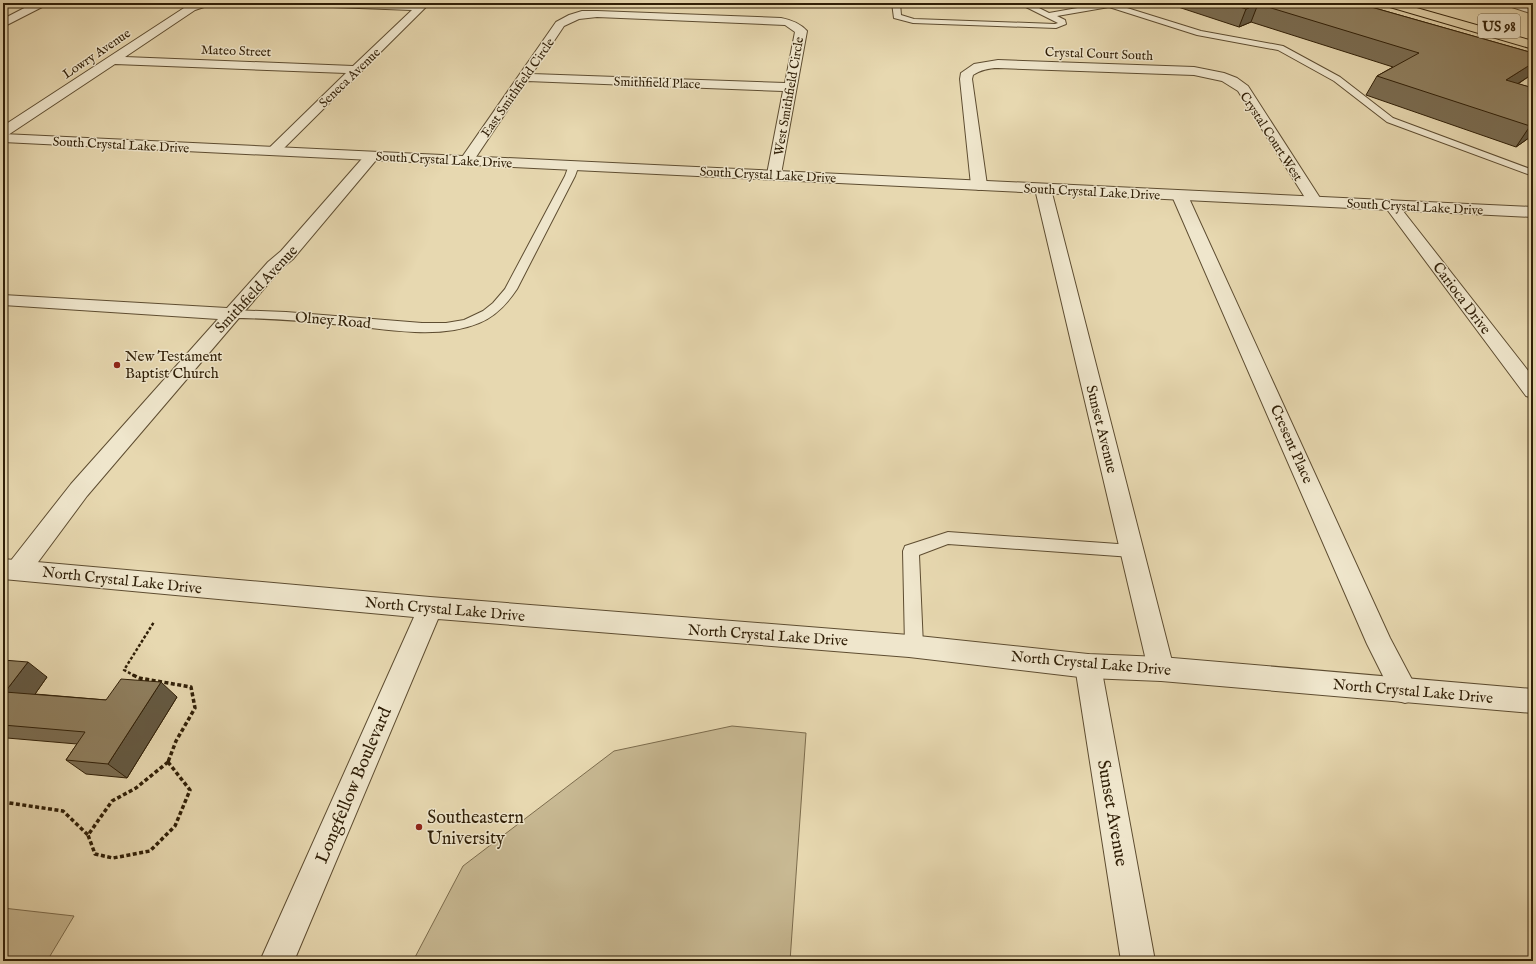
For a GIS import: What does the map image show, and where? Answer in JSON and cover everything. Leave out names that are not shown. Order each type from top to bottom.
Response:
[{"type":"main road","name":"US 98","points":[[1387,3],[1533,45]]},
{"type":"main road","name":"US 98","points":[[1418,3],[1533,35]]},
{"type":"street","name":"Lowry Avenue","points":[[3,132],[191,8],[206,3]]},
{"type":"street","points":[[306,3],[422,5]]},
{"type":"street","points":[[17,6],[38,5]]},
{"type":"street","points":[[3,24],[38,5]]},
{"type":"street","name":"Seneca Avenue","points":[[273,151],[422,5]]},
{"type":"street","name":"West Smithfield Circle","points":[[569,18],[580,14],[597,14],[781,21],[790,23],[801,31],[774,174]]},
{"type":"street","name":"East Smithfield Circle","points":[[467,160],[560,24],[569,18]]},
{"type":"street","name":"Mateo Street","points":[[114,60],[357,70]]},
{"type":"street","name":"Crystal Court South","points":[[979,185],[966,79],[967,73],[973,68],[985,64],[998,64],[1194,71],[1223,77]]},
{"type":"street","name":"Smithfield Place","points":[[525,77],[790,87]]},
{"type":"street","name":"Crystal Court West","points":[[1223,77],[1239,85],[1243,89],[1314,201]]},
{"type":"street","name":"South Crystal Lake Drive","points":[[3,138],[774,174],[1180,196],[1533,212]]},
{"type":"street","name":"Smithfield Avenue","points":[[10,570],[231,314],[274,266],[287,255],[372,156]]},
{"type":"street","name":"Sunset Avenue","points":[[1043,189],[1161,669]]},
{"type":"street","name":"Cresent Place","points":[[1180,196],[1380,644],[1405,691]]},
{"type":"street","name":"Carioca Drive","points":[[1391,205],[1533,391]]},
{"type":"street","name":"Olney Road","points":[[3,300],[231,314]]},
{"type":"street","name":"North Crystal Lake Drive","points":[[10,570],[430,608],[914,646],[1088,666],[1161,669],[1533,701]]},
{"type":"street","name":"Longfellow Boulevard","points":[[277,961],[430,608]]},
{"type":"street","name":"Sunset Avenue","points":[[1088,666],[1138,961]]},
{"type":"lane","points":[[896,3],[897,16],[913,21],[1056,26],[1062,24],[1062,22],[1022,3],[1013,3]]},
{"type":"lane","points":[[1504,3],[1533,12]]},
{"type":"lane","points":[[1046,15],[1059,14],[1106,4],[1200,33],[1280,48],[1337,79],[1390,120],[1533,173]]},
{"type":"lane","name":"Olney Road","points":[[231,314],[259,313],[421,327],[451,326],[468,323],[485,316],[501,304],[512,289],[570,176],[574,165]]},
{"type":"lane","points":[[914,646],[911,551],[948,538],[1132,551]]},
{"type":"path","points":[[88,835],[112,801],[136,788],[168,762],[176,740],[195,708],[191,688],[139,678],[124,670],[154,622]]},
{"type":"path","points":[[3,802],[62,811],[88,835],[95,854],[113,858],[150,851],[175,826],[190,790],[168,762]]},
{"type":"shaded area","points":[[732,726],[806,733],[790,961],[413,961],[463,866],[614,751]]},
{"type":"shaded area","points":[[3,908],[74,916],[47,961],[3,961]]},
{"type":"building","points":[[1227,3],[1357,3],[1533,53],[1533,63],[1506,80],[1533,88],[1533,125],[1530,126],[1377,76],[1419,53],[1258,4],[1246,9]]},
{"type":"building","points":[[3,660],[28,662],[5,692],[106,700],[121,679],[161,682],[108,764],[66,760],[85,732],[3,725]]},
{"type":"place","name":"New Testament Baptist Church","points":[[117,365]]},
{"type":"place","name":"Southeastern University","points":[[419,827]]}]
